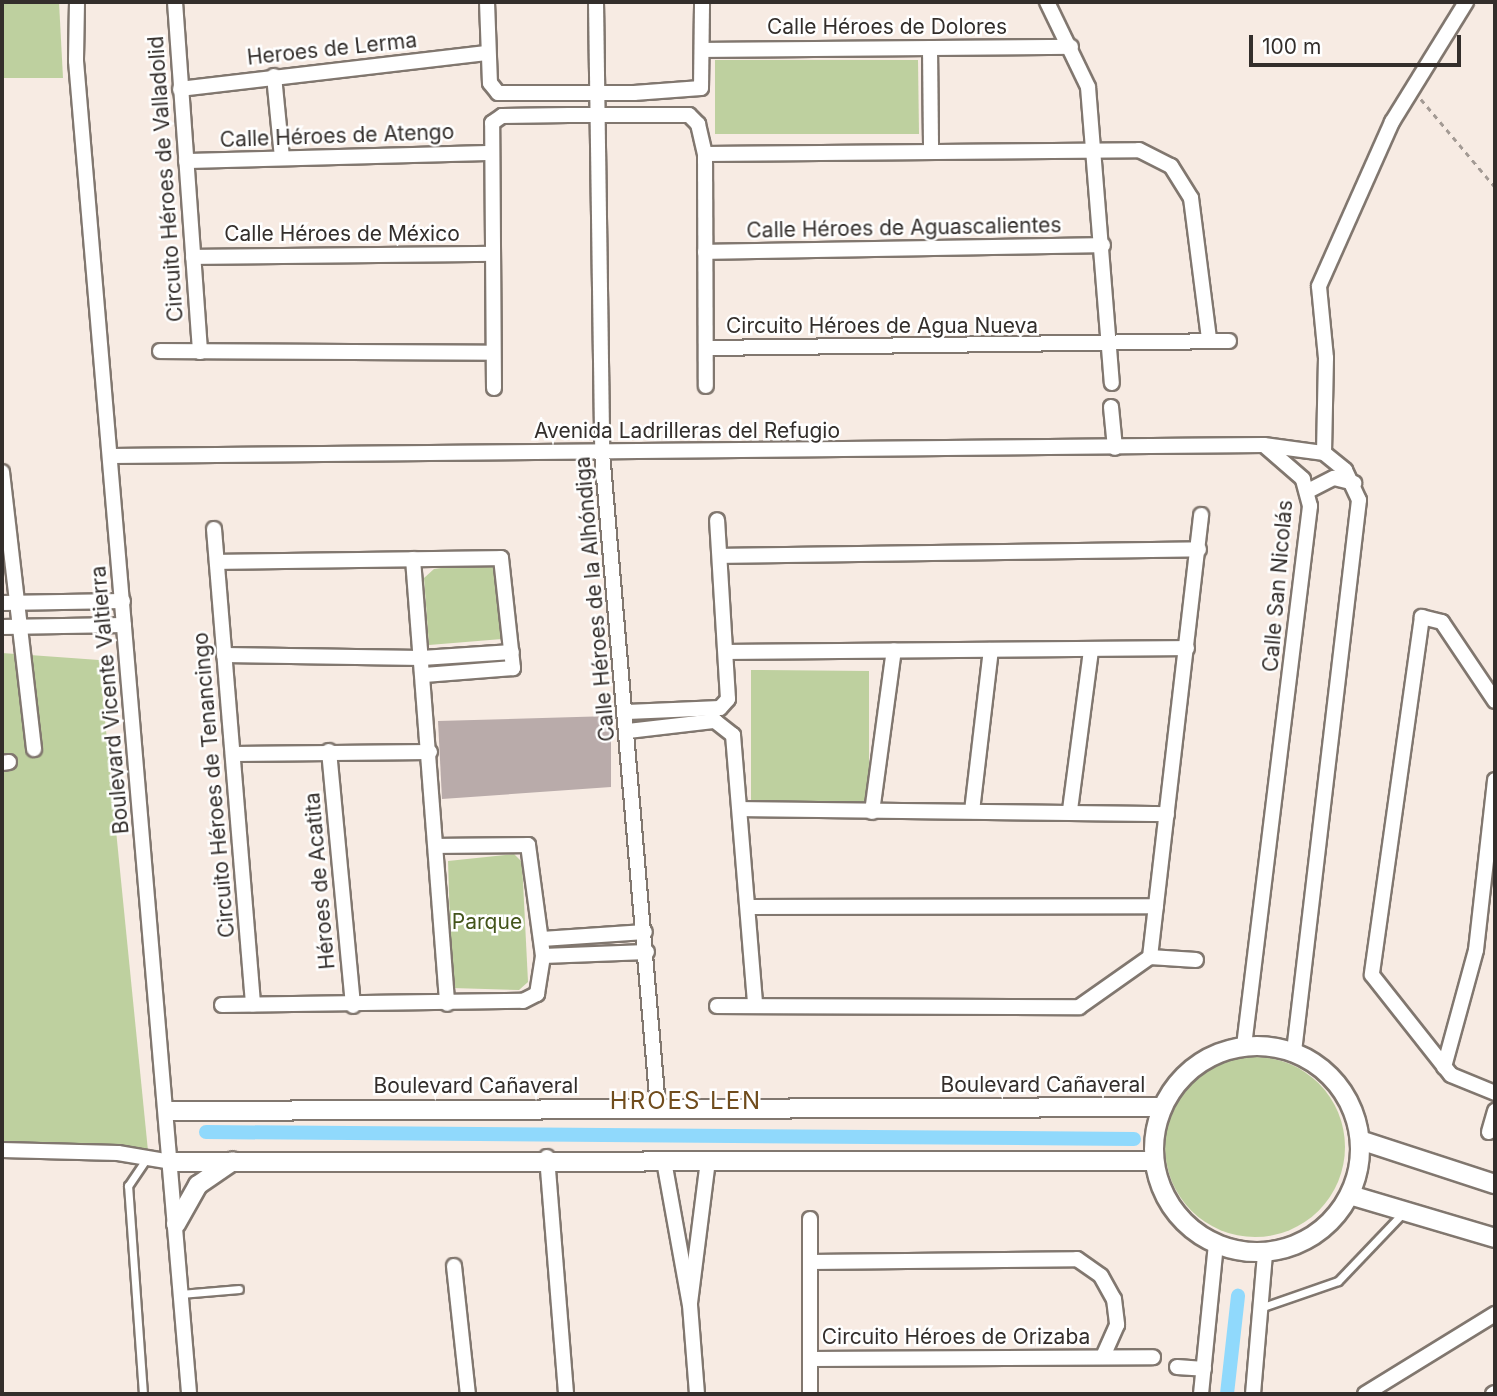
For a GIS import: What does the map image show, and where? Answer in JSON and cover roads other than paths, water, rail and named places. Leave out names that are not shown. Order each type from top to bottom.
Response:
[{"type":"street","name":"Boulevard Vicente Valtierra","points":[[77,2],[76,61],[168,1111],[189,1394]]},
{"type":"street","name":"Circuito Héroes de Valladolid","points":[[175,2],[200,352]]},
{"type":"street","points":[[487,2],[490,83],[498,93],[695,93],[704,50],[702,2]]},
{"type":"street","name":"Calle Héroes de la Alhóndiga","points":[[596,2],[595,116],[602,453],[627,712],[658,1108]]},
{"type":"street","points":[[1047,2],[1088,87],[1103,245],[1112,383]]},
{"type":"street","points":[[1324,453],[1326,358],[1319,286],[1369,167],[1466,2]]},
{"type":"street","name":"Calle Héroes de Dolores","points":[[704,50],[1071,47]]},
{"type":"street","points":[[930,48],[930,147]]},
{"type":"street","name":"Heroes de Lerma","points":[[180,89],[488,53]]},
{"type":"street","points":[[274,76],[282,157]]},
{"type":"street","name":"Circuito Héroes de Agua Nueva","points":[[595,116],[689,115],[701,130],[705,154],[707,348],[1111,345],[1209,339],[1229,341]]},
{"type":"street","points":[[494,388],[490,153],[492,123],[502,116],[595,116]]},
{"type":"street","points":[[705,154],[930,147],[1139,150],[1160,158],[1186,187],[1195,212],[1209,339]]},
{"type":"street","name":"Calle Héroes de Atengo","points":[[186,161],[490,153]]},
{"type":"street","name":"Calle Héroes de Aguascalientes","points":[[705,252],[1103,245]]},
{"type":"street","name":"Calle Héroes de México","points":[[193,257],[492,254]]},
{"type":"street","points":[[706,386],[707,348]]},
{"type":"street","name":"Circuito Héroes de Valladolid","points":[[160,351],[493,353]]},
{"type":"street","points":[[1111,407],[1115,448]]},
{"type":"street","name":"Avenida Ladrilleras del Refugio","points":[[111,456],[1264,445]]},
{"type":"street","points":[[1264,445],[1324,453],[1354,483],[1358,531],[1294,1052]]},
{"type":"street","name":"Calle San Nicolás","points":[[1244,1046],[1301,595],[1308,491],[1292,465],[1264,445]]},
{"type":"street","points":[[2,472],[9,603],[18,626],[34,749]]},
{"type":"street","points":[[1308,491],[1334,478],[1354,483]]},
{"type":"street","points":[[1150,957],[1201,515]]},
{"type":"street","points":[[627,712],[720,708],[728,699],[729,652],[717,520]]},
{"type":"street","name":"Circuito Héroes de Tenancingo","points":[[215,529],[253,1004]]},
{"type":"street","points":[[720,556],[1199,550]]},
{"type":"street","points":[[413,559],[424,675],[447,1004]]},
{"type":"street","points":[[217,562],[503,560],[512,652],[506,672],[424,675]]},
{"type":"street","points":[[9,603],[123,601]]},
{"type":"street","points":[[1495,701],[1442,622],[1422,617],[1372,975],[1456,1079],[1495,1093]]},
{"type":"street","points":[[2,627],[124,625]]},
{"type":"street","points":[[729,652],[1187,648]]},
{"type":"street","points":[[872,812],[894,650]]},
{"type":"street","points":[[972,811],[991,650]]},
{"type":"street","points":[[1070,810],[1091,650]]},
{"type":"street","points":[[225,654],[422,658],[512,652]]},
{"type":"street","points":[[628,730],[725,724],[733,735],[750,907],[755,1005]]},
{"type":"street","name":"Héroes de Acatita","points":[[329,751],[353,1006]]},
{"type":"street","points":[[234,754],[429,752]]},
{"type":"street","points":[[1444,1067],[1476,950],[1495,780]]},
{"type":"street","points":[[742,809],[872,812],[1070,810],[1167,814]]},
{"type":"street","points":[[222,1005],[447,1004],[531,998],[540,991],[543,956],[528,845],[437,846]]},
{"type":"street","points":[[750,907],[1156,906]]},
{"type":"street","points":[[542,939],[645,932]]},
{"type":"street","points":[[543,956],[647,952]]},
{"type":"street","points":[[717,1006],[1079,1007],[1150,957],[1196,960]]},
{"type":"street","points":[[1244,1046],[1294,1052],[1340,1086],[1360,1140],[1350,1195],[1315,1235],[1265,1253],[1216,1244],[1174,1211],[1154,1161],[1162,1107],[1186,1072],[1244,1046]]},
{"type":"street","name":"Boulevard Cañaveral","points":[[168,1111],[1162,1107]]},
{"type":"street","points":[[1489,1132],[1495,1111]]},
{"type":"street","points":[[1360,1140],[1495,1184]]},
{"type":"street","points":[[2,1150],[172,1162],[547,1157],[664,1161],[1154,1161]]},
{"type":"street","points":[[547,1157],[566,1394]]},
{"type":"street","points":[[177,1224],[198,1185],[235,1160]]},
{"type":"street","points":[[690,1305],[708,1160]]},
{"type":"street","points":[[664,1161],[690,1305],[697,1394]]},
{"type":"street","points":[[1350,1195],[1495,1238]]},
{"type":"street","name":"Circuito Héroes de Orizaba","points":[[810,1219],[810,1394]]},
{"type":"street","points":[[1201,1394],[1216,1244]]},
{"type":"street","points":[[1253,1394],[1265,1253]]},
{"type":"street","name":"Circuito Héroes de Orizaba","points":[[810,1262],[1077,1259],[1101,1276],[1114,1299],[1117,1325],[1103,1357]]},
{"type":"street","points":[[454,1266],[468,1394]]},
{"type":"street","points":[[1365,1394],[1495,1314]]},
{"type":"street","name":"Circuito Héroes de Orizaba","points":[[810,1359],[1153,1357]]},
{"type":"street","points":[[1177,1367],[1204,1369]]},
{"type":"lane","points":[[143,1394],[128,1186],[146,1159]]},
{"type":"lane","points":[[1262,1307],[1338,1281],[1404,1212]]},
{"type":"lane","points":[[181,1294],[239,1289]]},
{"type":"waterway","points":[[206,1132],[1134,1139]]},
{"type":"waterway","points":[[1227,1394],[1238,1296]]},
{"type":"district","name":"HROES LEN","points":[[686,1101]]},
{"type":"park label","name":"Parque","points":[[487,922]]}]
